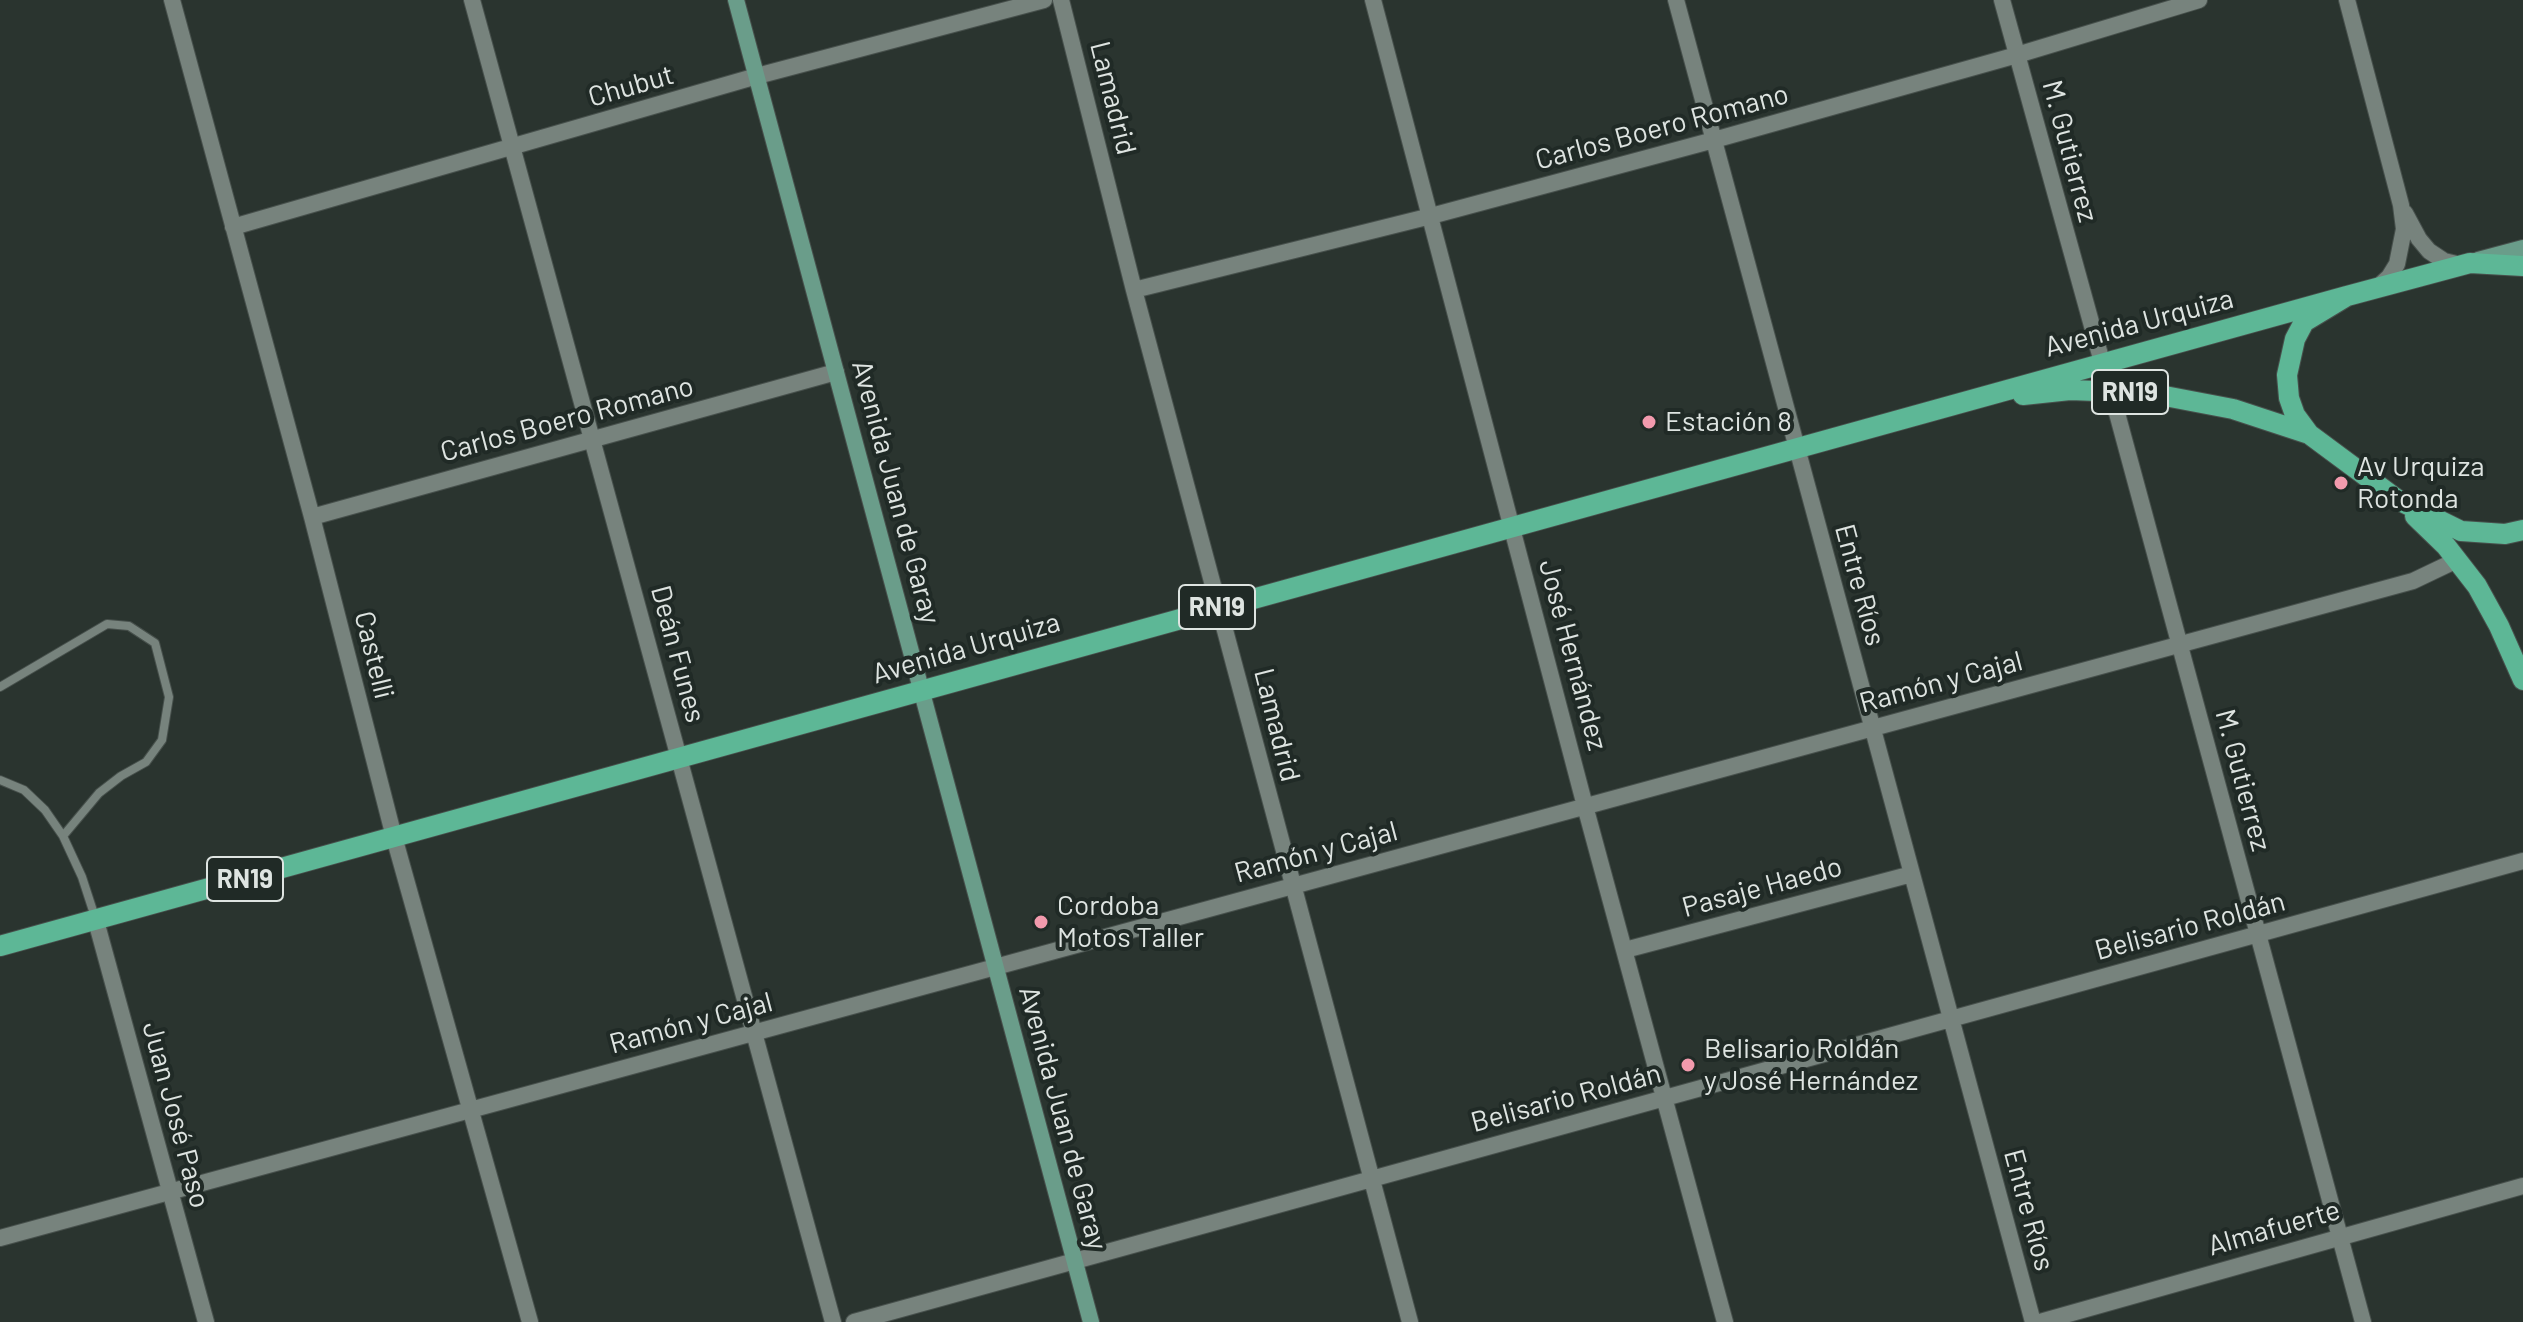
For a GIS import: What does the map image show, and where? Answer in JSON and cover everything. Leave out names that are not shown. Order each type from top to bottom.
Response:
[{"type":"main road","name":"RN19","points":[[2523,266],[2465,264],[2347,296],[2304,322],[2295,339],[2287,375],[2289,398],[2295,415],[2309,434],[2398,500],[2429,528],[2457,560],[2477,586],[2523,680]]},
{"type":"main road","name":"Avenida Urquiza","points":[[0,946],[2347,296]]},
{"type":"main road","name":"Avenida Urquiza","points":[[1947,407],[2070,390],[2111,391],[2186,399],[2269,419],[2309,434]]},
{"type":"main road","name":"RN19","points":[[2398,500],[2461,531],[2505,534],[2523,530]]},
{"type":"street","name":"Castelli","points":[[172,0],[312,517],[394,837],[530,1322]]},
{"type":"street","name":"Deán Funes","points":[[472,0],[833,1322]]},
{"type":"street","name":"Avenida Juan de Garay","points":[[736,0],[1091,1322]]},
{"type":"street","name":"Chubut","points":[[233,227],[757,76],[1044,0]]},
{"type":"street","name":"Lamadrid","points":[[1061,0],[1134,290],[1410,1322]]},
{"type":"street","name":"José Hernández","points":[[1373,0],[1585,806],[1725,1322]]},
{"type":"street","name":"Entre Ríos","points":[[1676,0],[2033,1322]]},
{"type":"street","name":"M. Gutierrez","points":[[2002,0],[2102,362]]},
{"type":"street","name":"Carlos Boero Romano","points":[[1134,290],[1431,216],[1714,140],[2199,0]]},
{"type":"street","points":[[2347,0],[2401,205],[2404,229],[2397,264],[2378,288]]},
{"type":"street","points":[[2401,205],[2419,239],[2429,251],[2444,261],[2465,264],[2523,248]]},
{"type":"street","name":"Carlos Boero Romano","points":[[312,517],[836,372]]},
{"type":"street","name":"M. Gutierrez","points":[[2111,391],[2363,1322]]},
{"type":"street","name":"Ramón y Cajal","points":[[0,1238],[2413,581],[2457,560]]},
{"type":"street","name":"Belisario Roldán","points":[[854,1322],[2523,861]]},
{"type":"street","name":"Pasaje Haedo","points":[[1625,950],[1912,874]]},
{"type":"street","name":"Juan José Paso","points":[[96,921],[206,1322]]},
{"type":"street","name":"Almafuerte","points":[[2040,1322],[2523,1186]]},
{"type":"lane","points":[[0,687],[107,624],[129,626],[155,643],[169,697],[162,740],[146,762],[99,793],[63,836]]},
{"type":"lane","points":[[0,780],[24,790],[45,810],[63,836],[82,877],[96,921]]},
{"type":"place","name":"Estación 8","points":[[1649,422]]},
{"type":"place","name":"Av Urquiza Rotonda","points":[[2341,483]]},
{"type":"place","name":"Cordoba Motos Taller","points":[[1041,922]]},
{"type":"place","name":"Belisario Roldán y José Hernández","points":[[1688,1065]]}]
